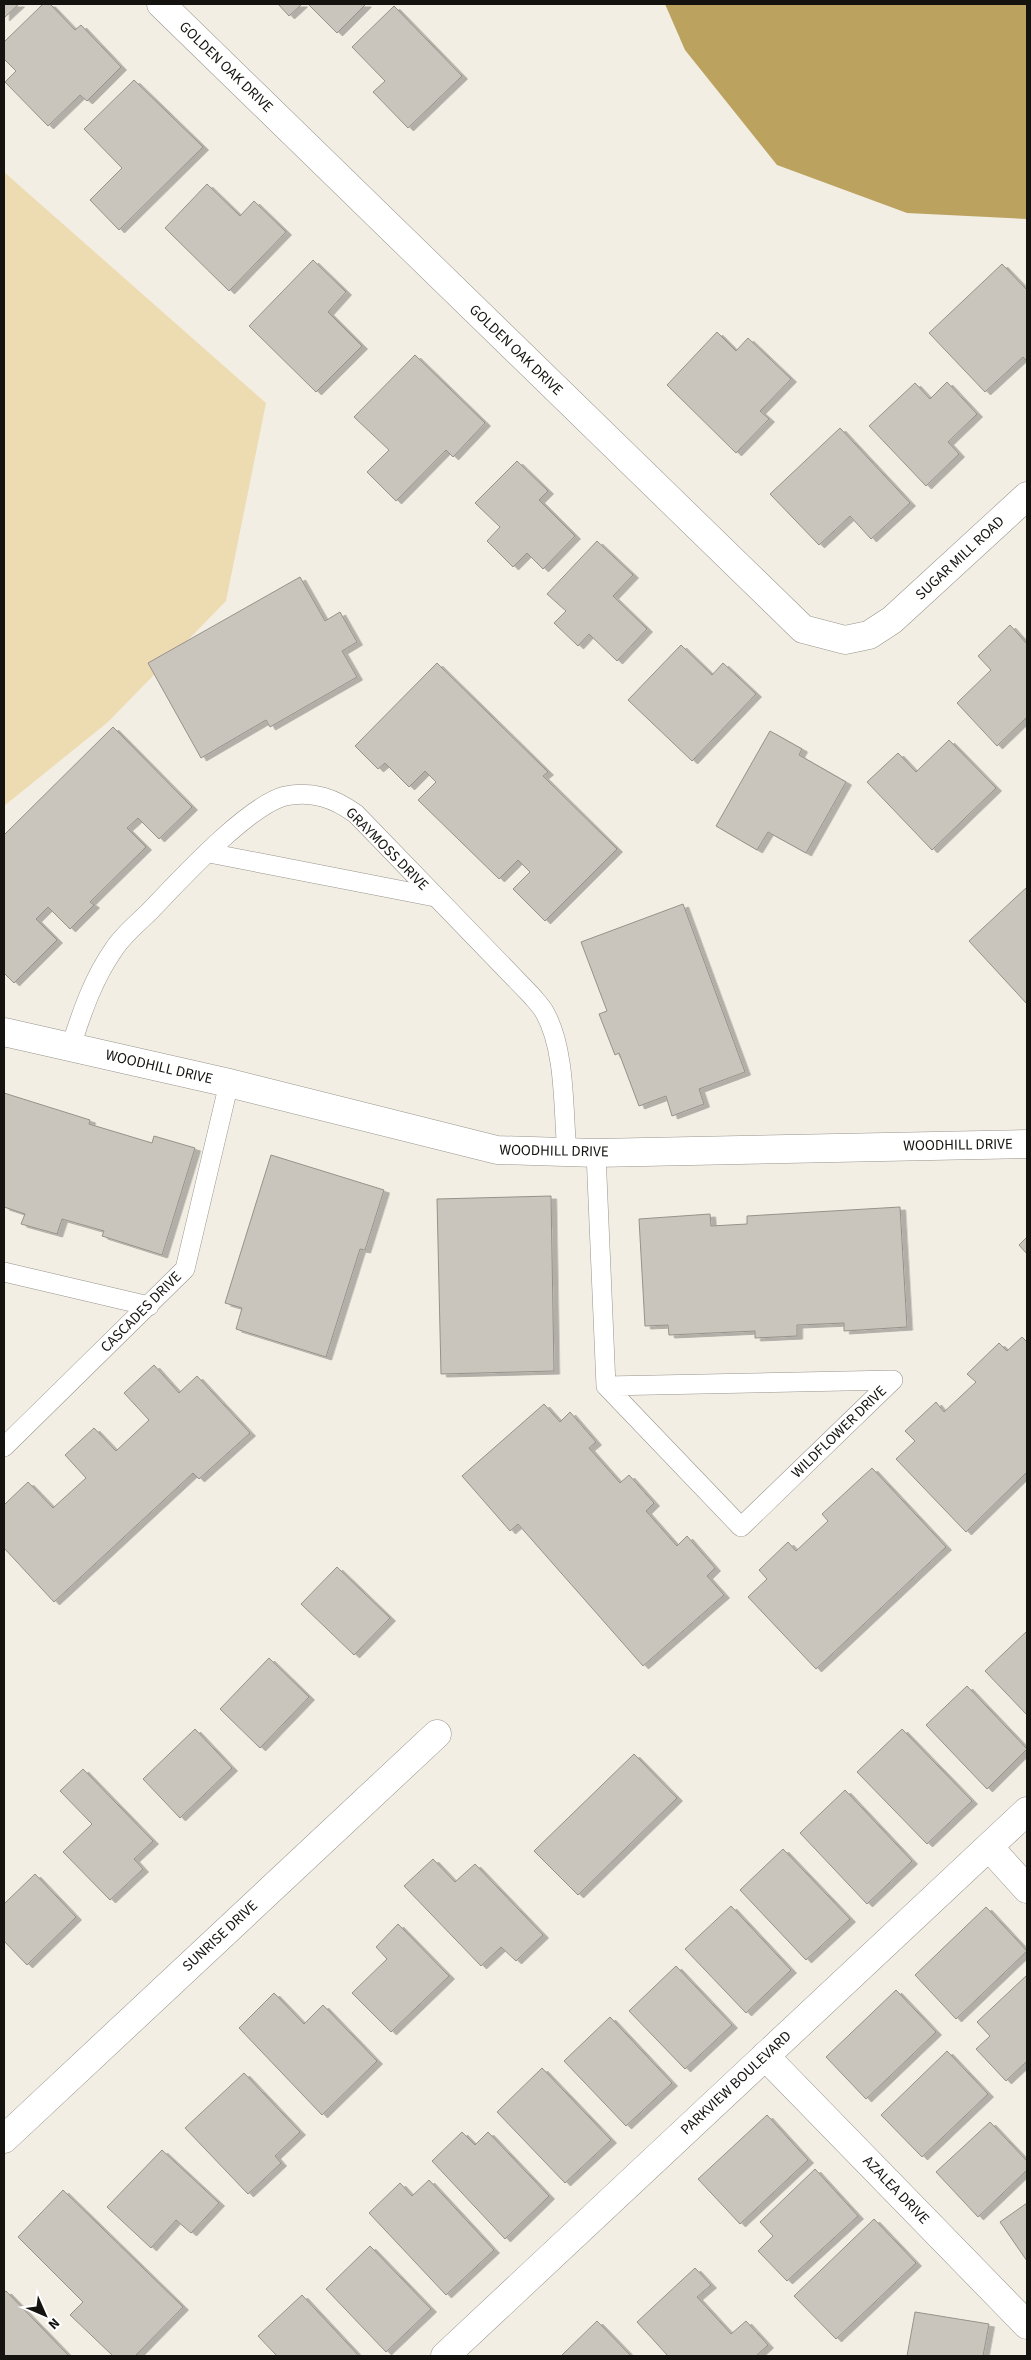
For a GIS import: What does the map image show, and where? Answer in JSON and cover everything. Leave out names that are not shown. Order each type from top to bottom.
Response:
[{"type":"street","name":"GOLDEN OAK DRIVE","points":[[161,4],[802,629],[845,640],[869,635],[892,620]]},
{"type":"street","name":"SUGAR MILL ROAD","points":[[892,620],[1027,496]]},
{"type":"street","name":"WOODHILL DRIVE","points":[[4,1032],[229,1083],[497,1150],[596,1153],[1027,1144]]},
{"type":"street","name":"SUNRISE DRIVE","points":[[4,2139],[437,1734]]},
{"type":"street","name":"PARKVIEW BOULEVARD","points":[[445,2356],[1027,1811]]},
{"type":"street","points":[[989,1847],[1027,1889]]},
{"type":"street","name":"AZALEA DRIVE","points":[[765,2056],[1027,2325]]},
{"type":"lane","name":"GRAYMOSS DRIVE","points":[[70,1046],[89,992],[114,948],[209,853],[260,808],[285,796],[312,794],[336,800],[356,814],[531,995],[545,1013],[556,1041],[560,1064],[567,1153]]},
{"type":"lane","points":[[209,853],[435,897]]},
{"type":"lane","name":"CASCADES DRIVE","points":[[4,1447],[186,1269],[229,1083]]},
{"type":"lane","points":[[596,1153],[606,1386]]},
{"type":"lane","points":[[4,1272],[149,1306]]},
{"type":"lane","name":"WILDFLOWER DRIVE","points":[[893,1380],[741,1527],[606,1386],[715,1384],[893,1380]]},
{"type":"shaded area","points":[[665,4],[1027,4],[1027,219],[907,213],[777,165],[685,50]]},
{"type":"shaded area","points":[[4,172],[266,403],[226,601],[108,722],[4,806]]},
{"type":"building","points":[[4,4],[19,4],[4,18]]},
{"type":"building","points":[[43,4],[50,4],[75,30],[81,25],[121,67],[87,101],[80,95],[48,126],[5,82],[16,71],[4,59],[4,42]]},
{"type":"building","points":[[278,4],[302,4],[289,16]]},
{"type":"building","points":[[308,4],[366,4],[337,33]]},
{"type":"building","points":[[394,6],[462,76],[408,128],[373,92],[385,81],[352,47]]},
{"type":"building","points":[[134,80],[203,147],[119,230],[90,200],[122,168],[84,129]]},
{"type":"building","points":[[207,184],[240,216],[254,201],[286,232],[229,291],[165,228]]},
{"type":"building","points":[[313,260],[346,292],[328,312],[362,346],[316,392],[249,326]]},
{"type":"building","points":[[1002,264],[1027,290],[1027,361],[1023,357],[985,392],[929,333]]},
{"type":"building","points":[[717,332],[736,351],[748,338],[791,379],[760,411],[769,419],[736,453],[667,385]]},
{"type":"building","points":[[415,355],[485,423],[453,457],[446,450],[396,501],[367,472],[389,450],[354,417]]},
{"type":"building","points":[[947,382],[977,414],[948,442],[959,454],[926,486],[869,426],[915,383],[930,399]]},
{"type":"building","points":[[840,428],[910,503],[871,539],[850,516],[819,545],[770,494]]},
{"type":"building","points":[[517,461],[548,491],[539,500],[575,536],[543,569],[527,553],[513,567],[487,541],[500,527],[475,503]]},
{"type":"building","points":[[597,541],[633,575],[613,596],[647,629],[617,661],[589,634],[578,646],[554,623],[566,611],[547,594]]},
{"type":"building","points":[[300,577],[325,621],[340,612],[357,642],[342,651],[357,677],[270,727],[266,720],[201,758],[148,663]]},
{"type":"building","points":[[1010,625],[1027,644],[1027,717],[997,746],[957,703],[991,670],[978,656]]},
{"type":"building","points":[[681,645],[712,675],[723,663],[756,694],[692,761],[628,700]]},
{"type":"building","points":[[437,663],[548,772],[543,776],[617,849],[545,921],[513,889],[530,872],[518,860],[499,879],[418,800],[436,782],[425,771],[409,787],[385,763],[378,769],[355,746]]},
{"type":"building","points":[[113,727],[192,807],[159,839],[138,818],[127,828],[146,847],[90,902],[94,905],[70,929],[48,907],[36,919],[57,940],[14,983],[4,973],[4,835]]},
{"type":"building","points":[[770,731],[802,749],[799,755],[846,782],[806,853],[768,832],[757,850],[716,826]]},
{"type":"building","points":[[949,740],[996,788],[932,850],[867,782],[898,753],[916,772]]},
{"type":"building","points":[[1027,887],[1027,1004],[969,941]]},
{"type":"building","points":[[683,904],[745,1072],[699,1089],[704,1104],[672,1116],[666,1096],[639,1106],[619,1053],[615,1055],[599,1014],[607,1011],[581,942]]},
{"type":"building","points":[[4,1093],[90,1120],[89,1124],[152,1143],[154,1136],[195,1148],[162,1255],[102,1236],[104,1231],[62,1219],[57,1234],[21,1224],[25,1214],[4,1207]]},
{"type":"building","points":[[271,1155],[384,1190],[365,1250],[360,1249],[326,1357],[236,1329],[242,1308],[225,1303]]},
{"type":"building","points":[[551,1196],[554,1371],[441,1374],[437,1199]]},
{"type":"building","points":[[900,1207],[907,1327],[844,1331],[844,1323],[797,1325],[797,1336],[755,1338],[755,1331],[669,1335],[668,1325],[645,1326],[639,1219],[710,1214],[711,1226],[747,1224],[747,1216]]},
{"type":"building","points":[[1027,1237],[1027,1254],[1019,1245]]},
{"type":"building","points":[[1022,1337],[1027,1342],[1027,1472],[966,1532],[896,1459],[915,1441],[905,1431],[936,1402],[944,1412],[976,1382],[967,1374],[999,1343],[1007,1351]]},
{"type":"building","points":[[154,1365],[179,1393],[197,1376],[250,1433],[199,1479],[193,1473],[54,1602],[4,1548],[4,1505],[28,1482],[53,1508],[86,1478],[65,1455],[94,1428],[116,1451],[149,1420],[124,1393]]},
{"type":"building","points":[[544,1404],[560,1422],[570,1412],[596,1442],[589,1448],[620,1483],[629,1475],[654,1503],[646,1511],[677,1546],[687,1536],[715,1568],[707,1576],[724,1595],[643,1666],[518,1524],[510,1531],[462,1476]]},
{"type":"building","points":[[872,1468],[946,1547],[816,1669],[748,1597],[767,1579],[759,1570],[788,1542],[796,1551],[828,1521],[822,1514]]},
{"type":"building","points":[[337,1567],[390,1618],[354,1655],[301,1604]]},
{"type":"building","points":[[1027,1631],[1027,1715],[985,1671]]},
{"type":"building","points":[[269,1658],[309,1697],[260,1748],[220,1709]]},
{"type":"building","points":[[967,1686],[1027,1749],[987,1789],[926,1725]]},
{"type":"building","points":[[195,1729],[232,1768],[180,1818],[143,1779]]},
{"type":"building","points":[[902,1729],[972,1801],[927,1844],[857,1772]]},
{"type":"building","points":[[634,1754],[677,1798],[578,1895],[534,1851]]},
{"type":"building","points":[[83,1769],[153,1841],[134,1859],[143,1869],[110,1900],[63,1852],[92,1824],[60,1791]]},
{"type":"building","points":[[845,1790],[912,1861],[867,1904],[800,1833]]},
{"type":"building","points":[[783,1849],[850,1919],[806,1960],[740,1890]]},
{"type":"building","points":[[433,1859],[455,1882],[475,1864],[543,1935],[516,1961],[501,1947],[481,1966],[404,1886]]},
{"type":"building","points":[[35,1874],[76,1917],[27,1965],[4,1941],[4,1904]]},
{"type":"building","points":[[731,1906],[791,1970],[746,2013],[685,1949]]},
{"type":"building","points":[[986,1907],[1027,1951],[956,2019],[915,1975]]},
{"type":"building","points":[[398,1924],[449,1976],[391,2032],[352,1993],[387,1959],[376,1947]]},
{"type":"building","points":[[676,1966],[732,2025],[685,2069],[629,2011]]},
{"type":"building","points":[[1027,1975],[1027,2061],[1006,2081],[976,2049],[990,2036],[977,2022]]},
{"type":"building","points":[[896,1990],[936,2032],[866,2099],[826,2057]]},
{"type":"building","points":[[274,1993],[304,2024],[323,2005],[377,2061],[322,2115],[239,2028]]},
{"type":"building","points":[[610,2017],[672,2083],[626,2126],[564,2061]]},
{"type":"building","points":[[947,2051],[988,2094],[922,2157],[881,2115]]},
{"type":"building","points":[[542,2068],[611,2140],[565,2183],[497,2112]]},
{"type":"building","points":[[244,2073],[300,2132],[275,2156],[281,2163],[248,2194],[185,2128]]},
{"type":"building","points":[[767,2115],[808,2160],[740,2224],[698,2179]]},
{"type":"building","points":[[990,2122],[1027,2161],[1027,2170],[978,2217],[936,2172]]},
{"type":"building","points":[[462,2132],[475,2145],[488,2132],[549,2196],[505,2239],[432,2161]]},
{"type":"building","points":[[162,2150],[219,2203],[191,2233],[176,2220],[151,2248],[107,2207]]},
{"type":"building","points":[[815,2169],[858,2216],[787,2281],[758,2251],[773,2236],[760,2222]]},
{"type":"building","points":[[429,2180],[494,2250],[446,2295],[369,2213],[400,2183],[412,2196]]},
{"type":"building","points":[[63,2190],[183,2307],[135,2356],[113,2356],[70,2315],[83,2302],[18,2237]]},
{"type":"building","points":[[1027,2203],[1027,2261],[1000,2222]]},
{"type":"building","points":[[874,2219],[916,2263],[836,2339],[794,2296]]},
{"type":"building","points":[[370,2246],[431,2309],[386,2352],[326,2289]]},
{"type":"building","points":[[695,2268],[711,2285],[697,2297],[731,2334],[746,2321],[768,2345],[756,2356],[668,2356],[637,2322]]},
{"type":"building","points":[[6,2291],[69,2356],[4,2356],[4,2292]]},
{"type":"building","points":[[302,2295],[359,2356],[277,2356],[258,2336]]},
{"type":"building","points":[[915,2312],[989,2324],[983,2356],[907,2356]]},
{"type":"building","points":[[597,2321],[631,2356],[561,2356]]}]
